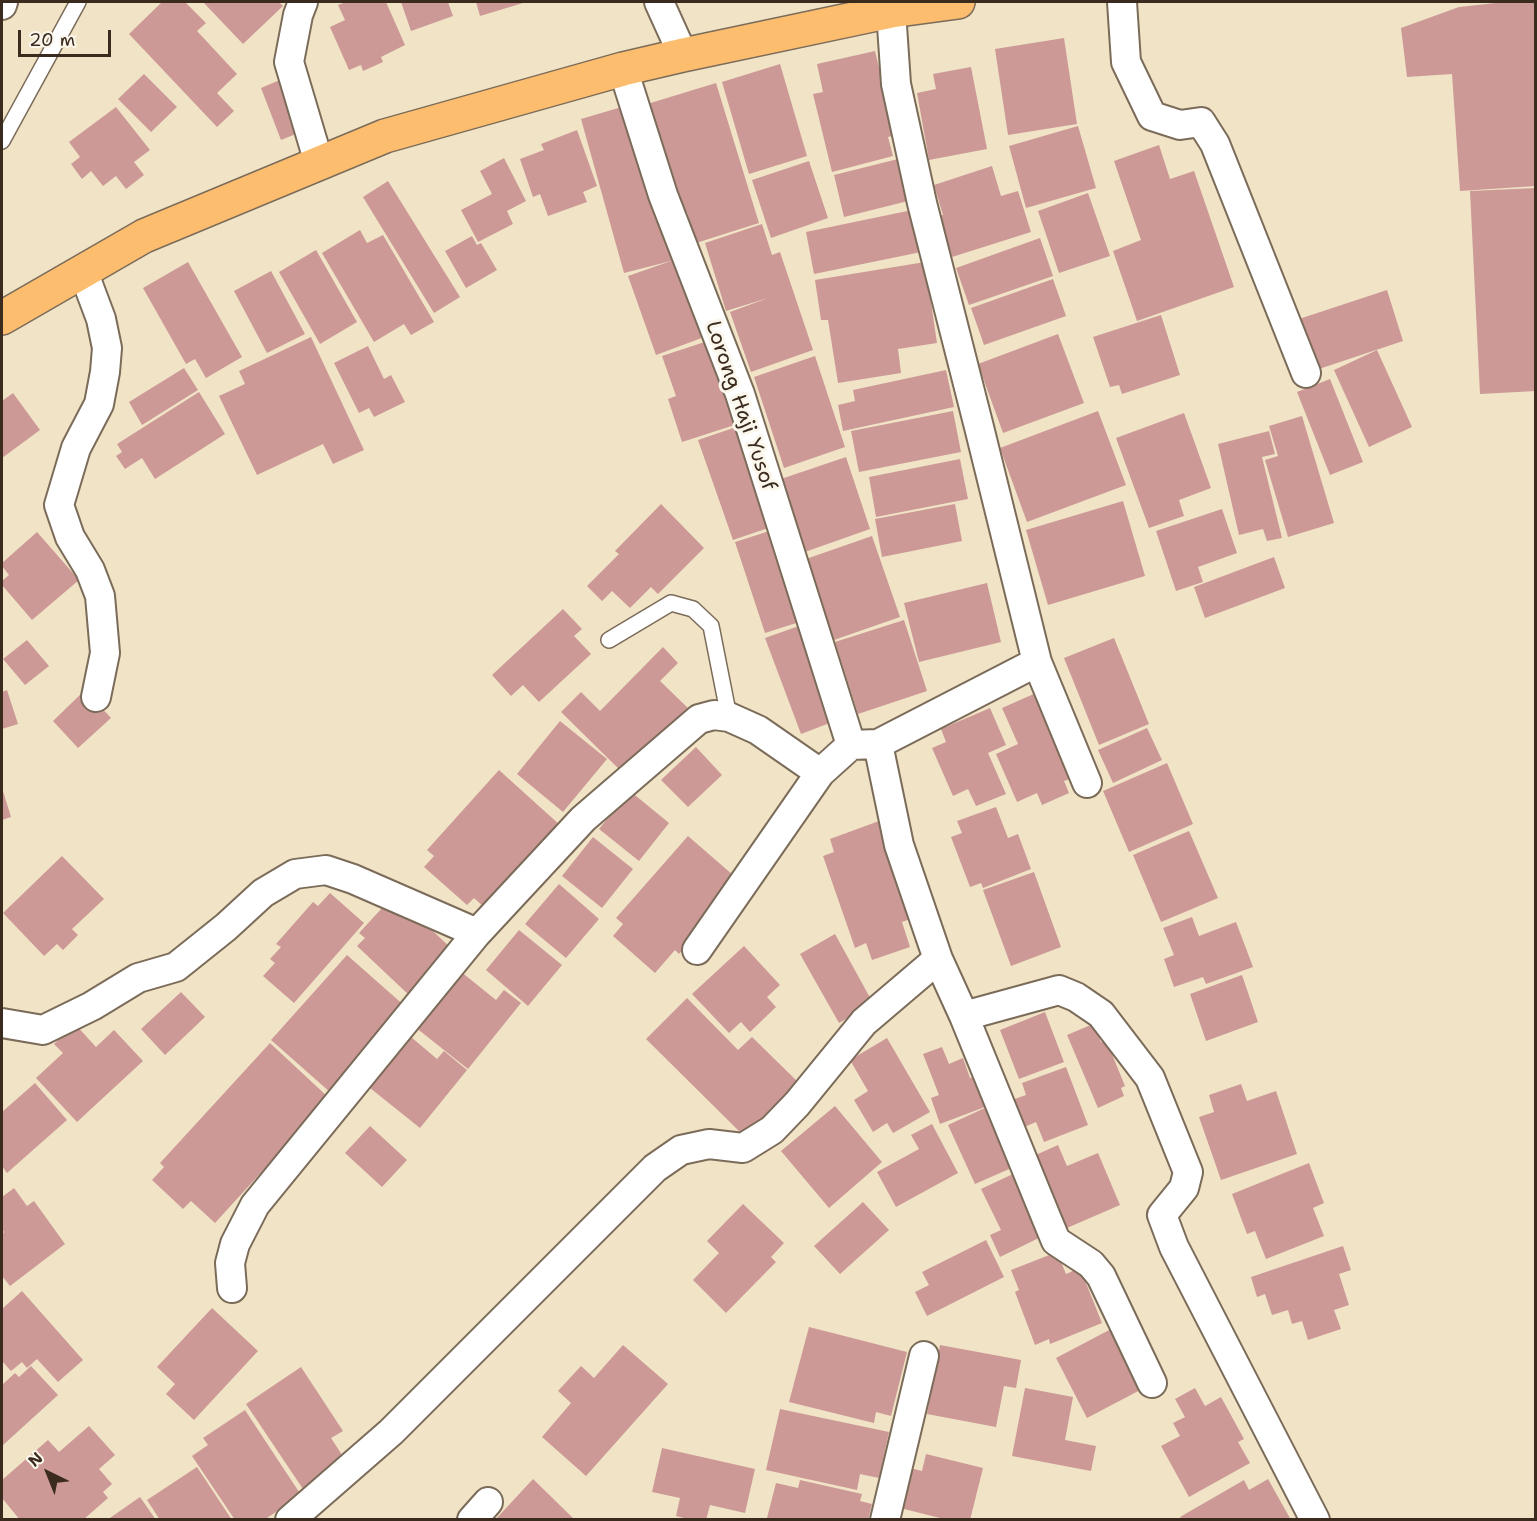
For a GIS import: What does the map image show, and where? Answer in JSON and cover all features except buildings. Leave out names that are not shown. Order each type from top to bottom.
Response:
[{"type":"main road","points":[[2,318],[144,236],[385,136],[623,69],[891,11],[958,2]]},
{"type":"street","points":[[303,2],[298,15],[289,62],[319,163]]},
{"type":"street","points":[[659,2],[683,55]]},
{"type":"street","points":[[1122,2],[1126,62],[1152,116],[1180,125],[1201,122],[1215,144],[1306,373]]},
{"type":"street","points":[[891,11],[896,84],[922,203],[1037,662],[1087,783]]},
{"type":"street","name":"Lorong Haji Yusof","points":[[623,69],[663,195],[740,394],[865,744],[938,959],[964,1016],[1056,1241],[1092,1264],[1101,1275],[1152,1383]]},
{"type":"street","points":[[83,271],[101,319],[107,348],[105,372],[99,404],[76,448],[59,505],[63,522],[90,570],[100,596],[105,653],[96,697]]},
{"type":"street","points":[[697,950],[820,773],[865,744],[1037,662]]},
{"type":"street","points":[[232,1288],[230,1263],[235,1244],[255,1205],[477,933],[584,819],[658,753],[699,719],[714,716],[729,717],[758,730],[820,773]]},
{"type":"street","points":[[2,1023],[43,1030],[92,1006],[138,978],[176,967],[263,893],[296,874],[326,870],[353,879],[477,933]]},
{"type":"street","points":[[290,1520],[391,1432],[655,1168],[681,1150],[709,1144],[743,1148],[772,1130],[797,1104],[864,1022],[938,959]]},
{"type":"street","points":[[964,1016],[1059,990],[1076,997],[1101,1014],[1150,1078],[1188,1172],[1184,1188],[1162,1215],[1174,1247],[1315,1520]]},
{"type":"street","points":[[885,1520],[924,1356]]},
{"type":"lane","points":[[2,141],[78,2]]},
{"type":"lane","points":[[609,640],[671,603],[693,609],[711,626],[729,717]]}]
